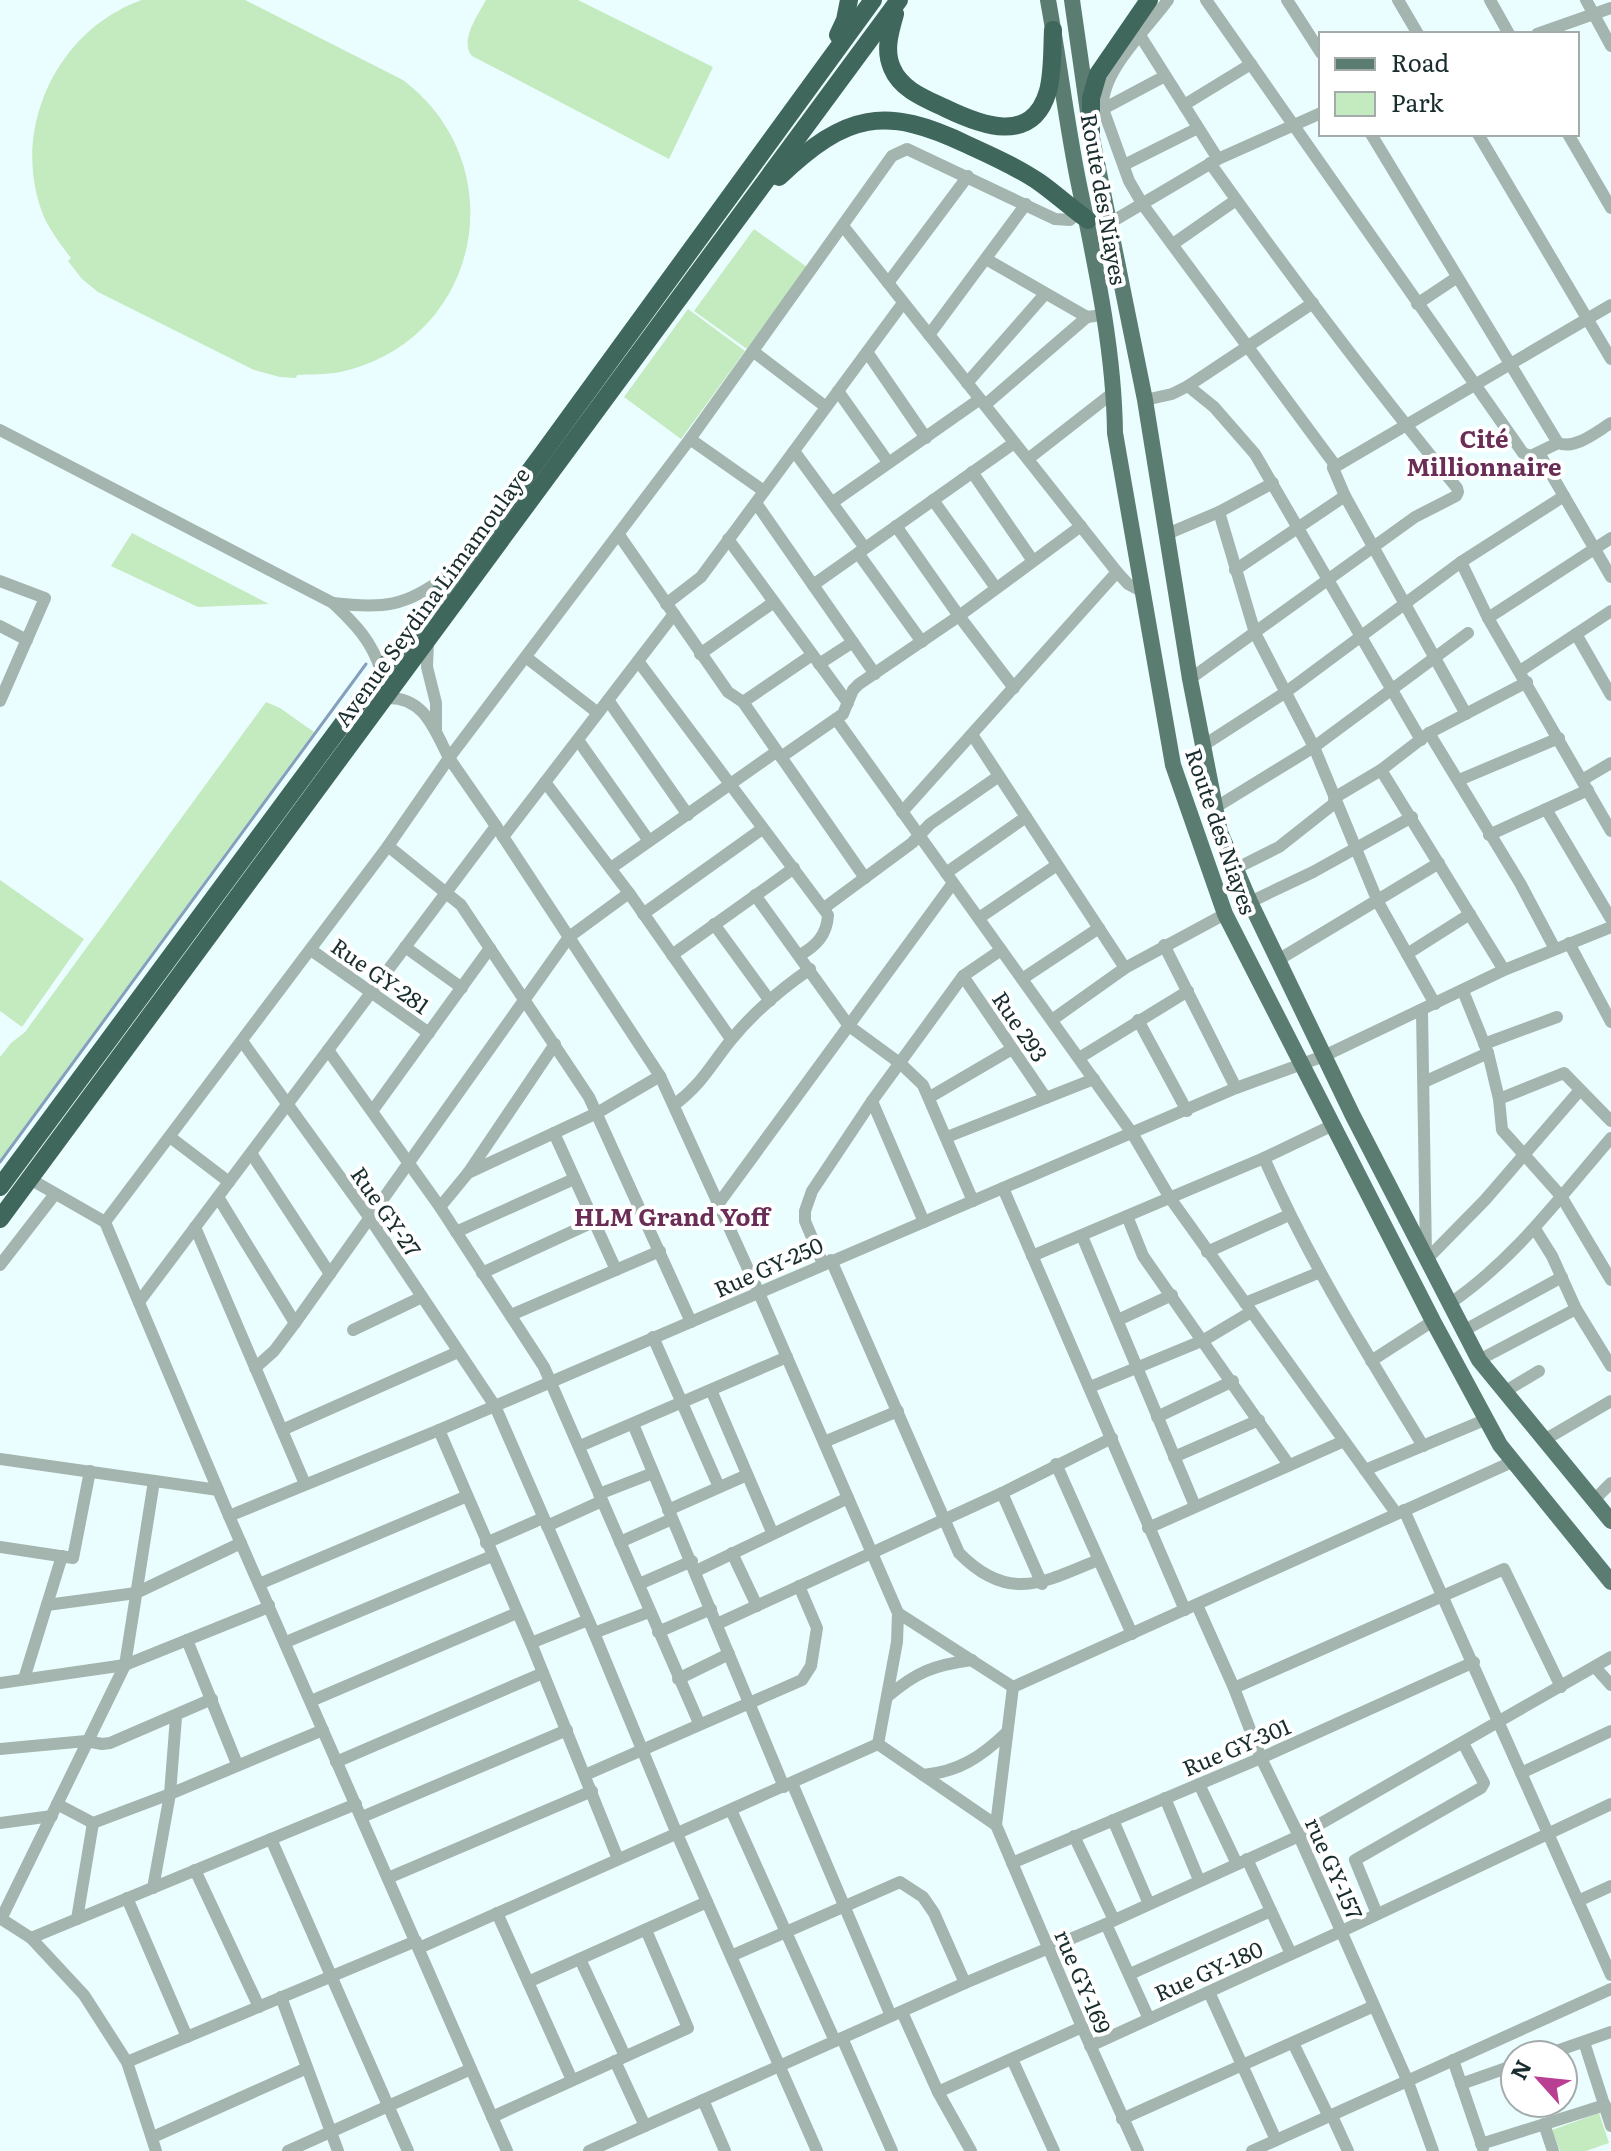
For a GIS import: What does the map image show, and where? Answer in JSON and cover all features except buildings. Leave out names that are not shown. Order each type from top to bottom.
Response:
[{"type":"highway","points":[[820,69],[845,20],[849,0]]},
{"type":"highway","name":"Avenue Seydina Limamoulaye","points":[[0,1187],[873,0]]},
{"type":"highway","points":[[899,0],[888,45],[891,68],[896,76],[913,92],[990,127],[1013,127],[1025,122],[1043,102],[1048,91],[1053,30]]},
{"type":"highway","name":"Avenue Seydina Limamoulaye","points":[[0,1219],[899,0]]},
{"type":"highway","points":[[1091,133],[1091,98],[1098,74],[1149,0]]},
{"type":"highway","points":[[746,209],[829,136],[850,126],[891,119],[940,132],[1024,172],[1082,216]]},
{"type":"main road","name":"Route des Niayes","points":[[1048,0],[1078,181],[1095,316],[1114,392],[1115,433],[1173,765],[1225,914],[1331,1126],[1487,1419],[1512,1462],[1611,1582]]},
{"type":"main road","name":"Route des Niayes","points":[[1072,0],[1091,133],[1145,400],[1213,809],[1235,869],[1324,1056],[1479,1360],[1611,1521]]},
{"type":"street","points":[[1168,0],[1110,76],[1102,98],[1103,109],[1143,205],[1335,465]]},
{"type":"street","points":[[1206,0],[1523,453],[1531,456],[1558,443]]},
{"type":"street","points":[[1398,0],[1417,32]]},
{"type":"street","points":[[1490,0],[1508,32]]},
{"type":"street","points":[[1586,0],[1611,46]]},
{"type":"street","points":[[1292,2],[1319,49]]},
{"type":"street","points":[[1543,32],[1611,8]]},
{"type":"street","points":[[1141,37],[1198,128],[1236,200],[1458,492],[1456,496],[1415,517],[1190,679]]},
{"type":"street","points":[[1184,105],[1251,64]]},
{"type":"street","points":[[1103,109],[1165,76]]},
{"type":"street","points":[[1108,224],[1214,161],[1319,114]]},
{"type":"street","points":[[1124,165],[1198,128]]},
{"type":"street","points":[[1372,136],[1558,443],[1564,446],[1573,444],[1611,423]]},
{"type":"street","points":[[1479,136],[1611,359]]},
{"type":"street","points":[[1569,136],[1611,208]]},
{"type":"street","points":[[105,1222],[690,439],[892,156],[907,149],[1062,221],[1082,216]]},
{"type":"street","points":[[888,283],[968,176]]},
{"type":"street","points":[[1173,244],[1236,200]]},
{"type":"street","points":[[929,335],[1026,204]]},
{"type":"street","points":[[843,226],[1117,572],[1128,584],[1143,592]]},
{"type":"street","points":[[833,502],[888,462],[982,402],[1095,316],[1045,294],[986,259]]},
{"type":"street","points":[[1417,304],[1456,278]]},
{"type":"street","points":[[967,383],[1045,294]]},
{"type":"street","points":[[139,1302],[447,892],[545,782],[578,740],[638,661],[670,609],[701,577],[903,303]]},
{"type":"street","points":[[1145,400],[1172,394],[1188,386],[1313,303]]},
{"type":"street","points":[[1466,714],[1345,496],[1333,472],[1335,465],[1611,305]]},
{"type":"street","points":[[754,352],[826,407]]},
{"type":"street","points":[[867,352],[926,438]]},
{"type":"street","points":[[1188,386],[1236,430],[1255,454],[1392,690],[1459,780],[1555,949]]},
{"type":"street","points":[[838,391],[888,462]]},
{"type":"street","points":[[1028,459],[1114,392]]},
{"type":"street","points":[[0,430],[333,603],[371,644],[381,671]]},
{"type":"street","points":[[690,439],[764,491]]},
{"type":"street","points":[[813,585],[1014,443]]},
{"type":"street","points":[[794,451],[833,502],[922,642]]},
{"type":"street","points":[[1539,453],[1611,577]]},
{"type":"street","points":[[972,472],[1033,561]]},
{"type":"street","points":[[1167,534],[1219,512],[1273,483]]},
{"type":"street","points":[[1235,570],[1345,496]]},
{"type":"street","points":[[1204,745],[1286,692],[1461,562],[1564,496]]},
{"type":"street","points":[[933,500],[996,588]]},
{"type":"street","points":[[756,503],[875,674]]},
{"type":"street","points":[[1219,512],[1255,633],[1314,747],[1378,902],[1435,1004]]},
{"type":"street","points":[[896,526],[1014,688]]},
{"type":"street","points":[[611,868],[729,786],[843,714],[853,690],[1081,526]]},
{"type":"street","points":[[619,535],[700,654],[728,692],[743,702],[865,878]]},
{"type":"street","points":[[1488,618],[1611,538]]},
{"type":"street","points":[[728,539],[848,703]]},
{"type":"street","points":[[1461,562],[1488,618],[1611,831]]},
{"type":"street","points":[[333,603],[368,607],[406,602],[456,568]]},
{"type":"street","points":[[902,812],[1117,572]]},
{"type":"street","points":[[0,581],[45,598],[1,696]]},
{"type":"street","points":[[700,654],[774,602]]},
{"type":"street","points":[[1235,869],[1279,847],[1335,800],[1425,736],[1466,714],[1523,676],[1611,611]]},
{"type":"street","points":[[0,626],[27,640]]},
{"type":"street","points":[[1213,809],[1314,747],[1468,633]]},
{"type":"street","points":[[1576,634],[1611,695]]},
{"type":"street","points":[[429,640],[427,667],[436,703],[436,730]]},
{"type":"street","points":[[743,702],[816,659],[853,642]]},
{"type":"street","points":[[527,658],[598,713]]},
{"type":"street","points":[[638,661],[828,915],[825,931],[812,948],[800,955]]},
{"type":"street","points":[[386,698],[405,698],[414,703],[436,730],[449,758],[660,1076],[674,1105],[898,1613],[897,1642],[878,1744]]},
{"type":"street","points":[[608,700],[688,815]]},
{"type":"street","points":[[836,719],[1132,1133],[1170,1198],[1207,1252],[1365,1470],[1400,1512],[1444,1595],[1611,1975]]},
{"type":"street","points":[[973,736],[1125,968]]},
{"type":"street","points":[[1459,780],[1559,738]]},
{"type":"street","points":[[578,740],[649,841]]},
{"type":"street","points":[[1489,835],[1546,809],[1585,785],[1611,763]]},
{"type":"street","points":[[1381,770],[1504,970]]},
{"type":"street","points":[[824,908],[930,824],[999,776]]},
{"type":"street","points":[[545,782],[611,868],[731,1039]]},
{"type":"street","points":[[1546,809],[1611,919]]},
{"type":"street","points":[[719,1203],[849,1026],[950,878],[1026,817]]},
{"type":"street","points":[[1250,902],[1313,872],[1412,817]]},
{"type":"street","points":[[643,914],[762,829]]},
{"type":"street","points":[[388,846],[461,905],[555,1044],[597,1113],[691,1322]]},
{"type":"street","points":[[1278,960],[1439,863]]},
{"type":"street","points":[[979,918],[1057,865]]},
{"type":"street","points":[[672,955],[794,868]]},
{"type":"street","points":[[255,1368],[274,1351],[295,1323],[569,937],[629,893]]},
{"type":"street","points":[[755,895],[849,1026],[901,1064],[923,1085],[973,1201]]},
{"type":"street","points":[[1052,1020],[1125,968],[1225,914]]},
{"type":"street","points":[[1407,954],[1470,914]]},
{"type":"street","points":[[714,924],[770,1001]]},
{"type":"street","name":"Rue GY-250","points":[[229,1516],[439,1430],[1236,1088],[1324,1056],[1504,970],[1611,927]]},
{"type":"street","points":[[1022,979],[1099,928]]},
{"type":"street","points":[[1569,943],[1611,1022]]},
{"type":"street","points":[[1164,945],[1236,1088]]},
{"type":"street","points":[[405,947],[462,988]]},
{"type":"street","points":[[373,1110],[490,948]]},
{"type":"street","name":"Rue GY-281","points":[[311,950],[429,1033]]},
{"type":"street","points":[[1001,950],[963,976],[872,1101],[812,1191],[805,1221],[898,1411],[959,1553],[970,1564],[1008,1585],[1042,1584],[1098,1560]]},
{"type":"street","points":[[674,1105],[700,1084],[731,1039],[770,1001],[810,969]]},
{"type":"street","name":"Rue 293","points":[[963,976],[1046,1098]]},
{"type":"street","points":[[1079,1058],[1188,991]]},
{"type":"street","points":[[1463,991],[1486,1049],[1499,1099],[1502,1130],[1561,1196],[1611,1280]]},
{"type":"street","points":[[1422,1011],[1426,1260]]},
{"type":"street","points":[[1424,1082],[1486,1049],[1557,1017]]},
{"type":"street","points":[[1138,1020],[1187,1111]]},
{"type":"street","name":"Rue GY-27","points":[[242,1041],[369,1217],[495,1406],[677,1834],[817,2151]]},
{"type":"street","points":[[440,1207],[468,1173],[555,1044]]},
{"type":"street","points":[[930,1097],[1012,1049]]},
{"type":"street","points":[[328,1050],[410,1162],[551,1381],[699,1723]]},
{"type":"street","points":[[1499,1099],[1561,1073],[1566,1074],[1611,1121]]},
{"type":"street","points":[[468,1173],[597,1113],[660,1076]]},
{"type":"street","points":[[947,1137],[1094,1079]]},
{"type":"street","points":[[1426,1260],[1524,1156],[1580,1090]]},
{"type":"street","points":[[872,1101],[924,1222]]},
{"type":"street","points":[[1032,1256],[1264,1158],[1331,1126]]},
{"type":"street","points":[[554,1133],[616,1270]]},
{"type":"street","points":[[170,1137],[229,1182]]},
{"type":"street","points":[[1449,1304],[1478,1284],[1535,1229],[1611,1138]]},
{"type":"street","points":[[251,1153],[330,1274]]},
{"type":"street","points":[[1264,1158],[1318,1273],[1423,1446]]},
{"type":"street","points":[[30,1179],[105,1222],[229,1516],[507,2151]]},
{"type":"street","points":[[456,1232],[574,1179]]},
{"type":"street","name":"rue GY-157","points":[[1003,1188],[1148,1528],[1234,1688],[1261,1758],[1408,2082],[1433,2151]]},
{"type":"street","points":[[0,1265],[55,1194]]},
{"type":"street","points":[[218,1197],[295,1323]]},
{"type":"street","points":[[1207,1252],[1289,1215]]},
{"type":"street","points":[[1127,1216],[1143,1256],[1289,1465]]},
{"type":"street","points":[[482,1273],[593,1222]]},
{"type":"street","points":[[195,1227],[305,1484]]},
{"type":"street","points":[[1535,1229],[1576,1309],[1611,1366]]},
{"type":"street","points":[[1082,1236],[1195,1506]]},
{"type":"street","points":[[511,1315],[660,1251]]},
{"type":"street","points":[[1090,1387],[1138,1370],[1204,1340],[1248,1307],[1318,1273]]},
{"type":"street","points":[[1463,1331],[1562,1277]]},
{"type":"street","points":[[1118,1320],[1172,1295]]},
{"type":"street","points":[[353,1330],[422,1297]]},
{"type":"street","points":[[1479,1360],[1576,1309]]},
{"type":"street","points":[[1371,1361],[1433,1321]]},
{"type":"street","points":[[653,1337],[719,1487]]},
{"type":"street","points":[[282,1430],[458,1352]]},
{"type":"street","points":[[580,1446],[787,1357]]},
{"type":"street","points":[[1504,1392],[1539,1371]]},
{"type":"street","points":[[1157,1417],[1233,1381]]},
{"type":"street","points":[[711,1390],[772,1532]]},
{"type":"street","points":[[1546,1439],[1611,1401]]},
{"type":"street","points":[[824,1442],[898,1411]]},
{"type":"street","points":[[1365,1470],[1487,1419]]},
{"type":"street","points":[[1174,1457],[1259,1420]]},
{"type":"street","points":[[633,1424],[750,1703],[788,1785],[896,2014],[971,2151]]},
{"type":"street","points":[[439,1430],[465,1497],[531,1643],[618,1859]]},
{"type":"street","points":[[717,1624],[1002,1493],[1112,1438]]},
{"type":"street","points":[[1148,1528],[1344,1441]]},
{"type":"street","points":[[0,1459],[218,1490]]},
{"type":"street","points":[[1013,1687],[1512,1462]]},
{"type":"street","points":[[1056,1464],[1132,1634]]},
{"type":"street","points":[[0,1547],[73,1558],[90,1471]]},
{"type":"street","points":[[486,1543],[545,1522],[653,1473]]},
{"type":"street","points":[[620,1542],[719,1487],[747,1475]]},
{"type":"street","points":[[154,1481],[125,1665],[1,1918],[31,1938],[84,1995],[127,2062],[156,2151]]},
{"type":"street","points":[[1594,1500],[1611,1483]]},
{"type":"street","points":[[1002,1493],[1042,1584]]},
{"type":"street","points":[[259,1584],[465,1497]]},
{"type":"street","points":[[639,1584],[732,1553],[848,1498]]},
{"type":"street","points":[[47,1605],[136,1593],[241,1543]]},
{"type":"street","points":[[732,1553],[757,1606]]},
{"type":"street","points":[[24,1679],[62,1556]]},
{"type":"street","points":[[286,1642],[492,1556]]},
{"type":"street","points":[[1234,1688],[1500,1569],[1507,1571],[1561,1687]]},
{"type":"street","points":[[585,1775],[802,1680],[811,1666],[817,1628],[799,1586]]},
{"type":"street","points":[[0,1683],[125,1665],[269,1605]]},
{"type":"street","points":[[658,1632],[711,1609]]},
{"type":"street","points":[[594,1633],[649,1612]]},
{"type":"street","points":[[311,1701],[517,1613]]},
{"type":"street","points":[[898,1613],[1013,1687]]},
{"type":"street","points":[[531,1643],[588,1620]]},
{"type":"street","points":[[187,1640],[237,1764]]},
{"type":"street","points":[[678,1679],[729,1654]]},
{"type":"street","points":[[589,2151],[1299,1836],[1611,1657]]},
{"type":"street","points":[[887,1697],[907,1679],[937,1665],[972,1660]]},
{"type":"street","name":"Rue GY-301","points":[[1012,1863],[1261,1758],[1474,1662]]},
{"type":"street","points":[[1595,1667],[1611,1685]]},
{"type":"street","points":[[336,1762],[543,1673]]},
{"type":"street","points":[[878,1744],[996,1825],[1013,1687]]},
{"type":"street","points":[[0,1749],[118,1741],[212,1699]]},
{"type":"street","points":[[153,1888],[170,1794],[176,1717]]},
{"type":"street","points":[[0,1823],[54,1810],[93,1823],[323,1730]]},
{"type":"street","points":[[362,1817],[567,1730]]},
{"type":"street","points":[[1521,1773],[1611,1731]]},
{"type":"street","points":[[923,1775],[965,1766],[1006,1733]]},
{"type":"street","points":[[1377,1914],[1355,1860],[1481,1788],[1484,1783],[1463,1743]]},
{"type":"street","points":[[127,2062],[330,1977],[497,1913],[878,1744]]},
{"type":"street","points":[[1199,1784],[1271,1911],[1291,1954]]},
{"type":"street","points":[[388,1878],[592,1791]]},
{"type":"street","points":[[1165,1798],[1199,1880]]},
{"type":"street","points":[[31,1938],[356,1804]]},
{"type":"street","name":"Rue GY-180","points":[[1090,2046],[1611,1804]]},
{"type":"street","points":[[731,1810],[892,2151]]},
{"type":"street","points":[[1113,1820],[1149,1904]]},
{"type":"street","points":[[77,1919],[93,1823]]},
{"type":"street","name":"rue GY-169","points":[[996,1825],[1138,2151]]},
{"type":"street","points":[[1074,1836],[1149,2019]]},
{"type":"street","points":[[271,1839],[408,2151]]},
{"type":"street","points":[[195,1870],[259,2007]]},
{"type":"street","points":[[731,1956],[900,1882],[923,1897],[934,1913],[965,1983]]},
{"type":"street","points":[[1578,1901],[1611,1886]]},
{"type":"street","points":[[127,1898],[187,2037]]},
{"type":"street","points":[[528,1982],[707,1902]]},
{"type":"street","points":[[1130,1974],[1271,1911]]},
{"type":"street","points":[[497,1913],[572,2080]]},
{"type":"street","points":[[492,2117],[688,2028],[646,1930]]},
{"type":"street","points":[[580,1959],[645,2126]]},
{"type":"street","points":[[1252,2151],[1611,1989]]},
{"type":"street","points":[[1209,1992],[1276,2140]]},
{"type":"street","points":[[281,1997],[338,2151]]},
{"type":"street","points":[[1122,2119],[1374,2006]]},
{"type":"street","points":[[938,2092],[1082,2027]]},
{"type":"street","points":[[1579,2044],[1611,2032]]},
{"type":"street","points":[[1584,2042],[1611,2126]]},
{"type":"street","points":[[1293,2043],[1348,2151]]},
{"type":"street","points":[[1012,2059],[1054,2151]]},
{"type":"street","points":[[1453,2060],[1482,2147],[1605,2105]]},
{"type":"street","points":[[153,2137],[307,2068]]},
{"type":"street","points":[[288,2151],[471,2069]]},
{"type":"street","points":[[1461,2084],[1499,2071]]},
{"type":"street","points":[[703,2100],[725,2151]]},
{"type":"street","points":[[1544,2124],[1553,2151]]},
{"type":"green space","points":[[142,0],[245,0],[403,80],[439,116],[461,158],[470,202],[467,247],[452,289],[425,326],[388,354],[340,372],[280,377],[254,370],[98,292],[82,279],[68,261],[71,258],[44,217],[35,185],[32,151],[37,119],[48,88],[64,59],[85,35],[112,14]]},
{"type":"green space","points":[[486,0],[578,0],[713,67],[669,159],[472,56],[469,36]]},
{"type":"green space","points":[[754,229],[807,267],[747,349],[694,311]]},
{"type":"green space","points":[[688,309],[745,351],[681,439],[624,397]]},
{"type":"green space","points":[[132,533],[269,604],[198,607],[111,566]]},
{"type":"green space","points":[[266,702],[314,732],[0,1160],[0,1057],[25,1032]]},
{"type":"green space","points":[[0,880],[84,939],[22,1027],[0,1011]]},
{"type":"green space","points":[[1599,2113],[1609,2143],[1586,2151],[1560,2151],[1552,2130]]},
{"type":"waterway","points":[[0,1162],[366,664]]},
{"type":"district","name":"Cité Millionnaire","points":[[1484,451]]},
{"type":"district","name":"HLM Grand Yoff","points":[[672,1215]]}]
